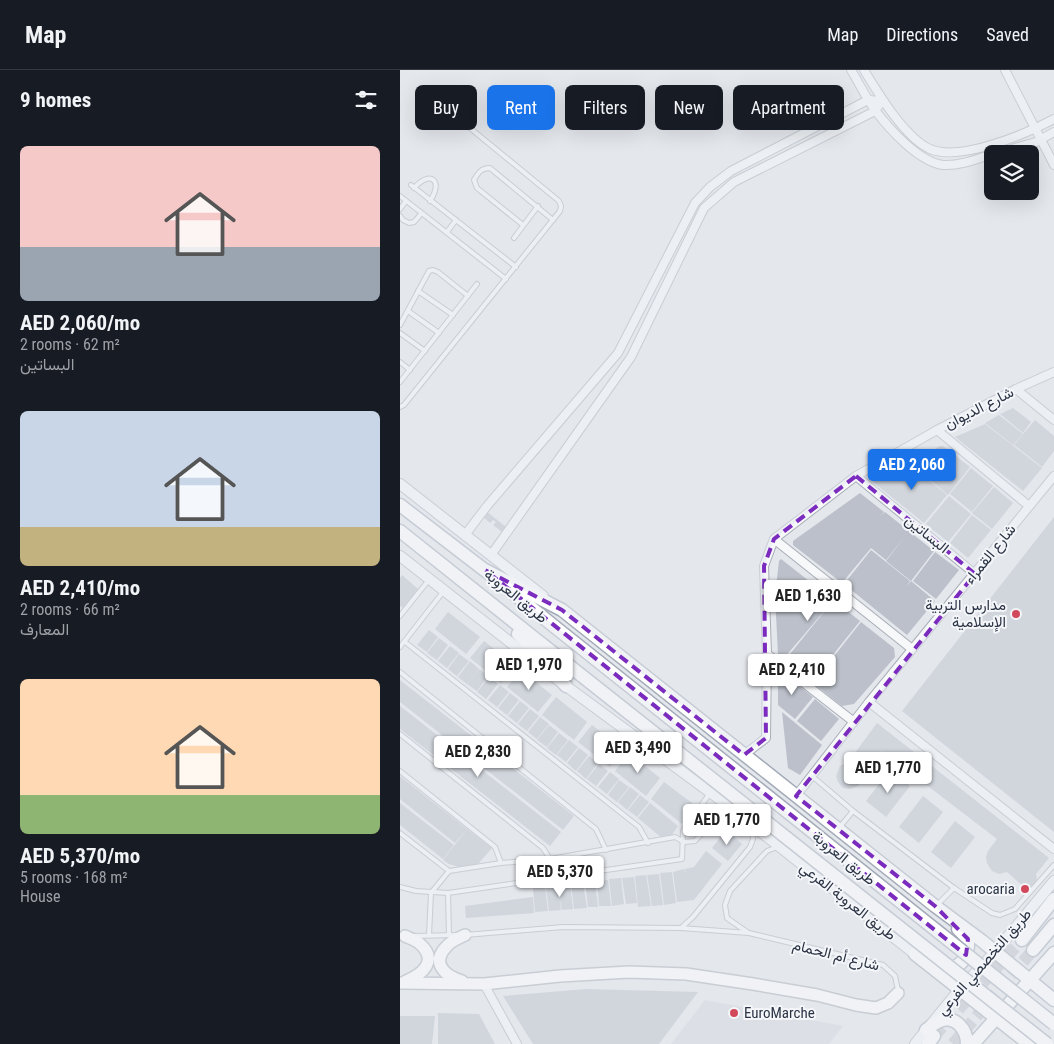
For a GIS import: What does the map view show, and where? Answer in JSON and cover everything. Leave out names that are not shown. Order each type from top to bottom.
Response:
[{"type":"main road","name":"طريق العروبة","points":[[400,505],[485,570],[1054,1024]]},
{"type":"main road","name":"طريق العروبة","points":[[400,531],[1047,1044]]},
{"type":"main road","points":[[485,570],[562,610],[1054,1000]]},
{"type":"main road","points":[[470,587],[539,654],[566,686]]},
{"type":"main road","points":[[1022,940],[1054,899]]},
{"type":"main road","points":[[915,954],[941,970],[958,966],[964,960],[968,950],[968,939],[935,906]]},
{"type":"main road","points":[[1033,950],[1054,925]]},
{"type":"main road","points":[[464,935],[447,945],[439,959],[440,966],[445,973],[452,978],[471,984]]},
{"type":"main road","points":[[401,983],[420,974],[426,968],[428,960],[420,944],[402,936]]},
{"type":"main road","points":[[973,1044],[1054,953]]},
{"type":"main road","points":[[915,954],[1029,1044]]},
{"type":"main road","name":"شارع أم الحمام","points":[[401,983],[484,984],[560,976],[629,972],[686,974],[817,994],[856,1005],[876,1008],[888,1003],[898,993]]},
{"type":"main road","points":[[929,1037],[940,1021],[953,1021],[963,1028],[967,1044]]},
{"type":"street","points":[[852,70],[875,111],[918,154],[931,162],[944,165],[958,164],[984,157]]},
{"type":"street","points":[[864,70],[882,101],[920,143],[930,149],[942,152],[962,152],[1035,129],[1054,119]]},
{"type":"street","points":[[1005,70],[1054,165]]},
{"type":"street","points":[[465,535],[487,506],[618,353],[695,203],[710,187],[731,171],[868,100],[882,101]]},
{"type":"street","points":[[491,555],[631,357],[704,208],[734,182],[875,111],[882,101]]},
{"type":"street","points":[[1022,145],[1041,139],[1054,132]]},
{"type":"street","name":"شارع الديوان","points":[[774,539],[856,476],[937,430],[1016,389],[1054,372]]},
{"type":"street","points":[[1016,389],[1054,420]]},
{"type":"street","points":[[937,430],[1029,506]]},
{"type":"street","name":"البساتين","points":[[856,476],[975,574]]},
{"type":"street","name":"شارع القمراء","points":[[796,796],[869,702],[1054,476]]},
{"type":"street","points":[[400,484],[562,610]]},
{"type":"street","points":[[744,755],[766,738],[767,654],[764,566],[774,539],[912,649]]},
{"type":"street","name":"طريق العروبة الفرعي","points":[[400,556],[566,686],[728,806],[915,954]]},
{"type":"street","points":[[767,654],[854,722]]},
{"type":"street","points":[[869,702],[1054,849]]},
{"type":"street","name":"طريق التخصصي الفرعي","points":[[915,1044],[929,1037],[960,989],[995,952],[1054,881]]},
{"type":"street","points":[[484,984],[518,1044]]},
{"type":"lane","points":[[400,407],[410,398],[560,211],[559,200],[473,130]]},
{"type":"lane","points":[[523,225],[477,188],[474,180],[479,172],[490,168],[553,220]]},
{"type":"lane","points":[[430,201],[437,191],[436,185],[433,180],[426,178],[412,187],[430,201],[456,220],[516,266]]},
{"type":"lane","points":[[400,196],[506,279]]},
{"type":"lane","points":[[400,209],[406,201]]},
{"type":"lane","points":[[514,238],[538,206]]},
{"type":"lane","points":[[400,216],[409,223],[414,222],[421,214]]},
{"type":"lane","points":[[447,232],[456,220]]},
{"type":"lane","points":[[400,325],[429,272],[433,270],[468,296]]},
{"type":"lane","points":[[400,382],[477,284]]},
{"type":"lane","points":[[418,291],[453,316]]},
{"type":"lane","points":[[408,310],[439,333]]},
{"type":"lane","points":[[400,333],[425,351]]},
{"type":"lane","points":[[400,362],[410,370]]},
{"type":"lane","points":[[400,616],[430,579]]},
{"type":"lane","points":[[400,647],[444,590]]},
{"type":"lane","points":[[405,642],[639,827],[648,843]]},
{"type":"lane","points":[[400,672],[596,829],[606,850]]},
{"type":"lane","points":[[400,734],[543,848],[550,858]]},
{"type":"lane","points":[[400,771],[494,847],[501,862]]},
{"type":"lane","points":[[812,776],[853,811],[954,888],[992,913],[1000,915],[1015,909],[1054,865]]},
{"type":"lane","points":[[400,887],[431,893],[448,893],[682,859],[683,831],[710,793]]},
{"type":"lane","points":[[428,935],[431,893],[449,871],[501,862],[550,858],[606,850],[675,837],[684,842],[695,841],[728,806]]},
{"type":"lane","points":[[838,829],[853,811]]},
{"type":"lane","points":[[681,928],[693,917],[750,847],[753,839],[752,826]]},
{"type":"lane","points":[[400,832],[449,871]]},
{"type":"lane","points":[[749,934],[727,918],[725,905],[727,898],[730,891],[767,851],[779,847]]},
{"type":"lane","points":[[935,906],[954,888]]},
{"type":"lane","points":[[448,893],[449,935]]},
{"type":"lane","name":"شارع أم الحمام","points":[[402,936],[464,935],[563,927],[681,928],[749,934],[883,965],[896,976],[898,993]]},
{"type":"highlighted area","points":[[856,476],[975,574],[796,796],[935,906],[968,939],[966,955],[555,627],[485,570],[562,610],[744,755],[766,738],[764,566],[774,539]]},
{"type":"shaded area","name":"EuroMarche","points":[[705,1000],[843,1026],[829,1044],[671,1044]]},
{"type":"building","points":[[1013,408],[1031,422],[1023,433],[1000,414]]},
{"type":"building","points":[[999,415],[1023,434],[1013,445],[985,423]]},
{"type":"building","points":[[1035,420],[1054,436],[1054,451],[1042,467],[1014,445]]},
{"type":"building","points":[[985,424],[1042,468],[1023,491],[955,437]]},
{"type":"building","points":[[943,446],[970,467],[948,495],[910,463]]},
{"type":"building","points":[[908,463],[947,495],[924,523],[873,482]]},
{"type":"building","points":[[971,468],[993,486],[972,512],[950,494]]},
{"type":"building","points":[[994,487],[1013,503],[992,529],[972,513]]},
{"type":"building","points":[[860,493],[884,512],[880,516],[885,512],[934,551],[911,581],[886,561],[906,535],[886,560],[871,548],[842,583],[793,545],[793,541]]},
{"type":"building","points":[[949,496],[971,514],[948,542],[926,524]]},
{"type":"building","points":[[486,511],[506,527],[502,532],[493,525],[496,522],[493,520],[490,523],[482,516]]},
{"type":"building","points":[[972,515],[991,530],[968,558],[950,543]]},
{"type":"building","name":"مدارس التربية الإسلامية","points":[[1054,517],[1054,832],[902,711]]},
{"type":"building","points":[[871,550],[910,581],[906,587],[911,581],[935,601],[907,635],[844,584]]},
{"type":"building","points":[[935,552],[959,570],[936,599],[913,581]]},
{"type":"building","points":[[781,559],[860,621],[812,681],[786,659],[832,602],[784,658],[778,654],[775,596],[779,561]]},
{"type":"building","points":[[402,575],[418,589],[403,608],[400,606],[400,578]]},
{"type":"building","points":[[448,612],[480,637],[466,654],[435,629]]},
{"type":"building","points":[[861,622],[894,648],[895,657],[854,704],[842,706],[813,683]]},
{"type":"building","points":[[429,630],[438,637],[427,652],[417,645]]},
{"type":"building","points":[[439,638],[448,645],[437,660],[427,653]]},
{"type":"building","points":[[484,641],[515,665],[501,683],[470,658]]},
{"type":"building","points":[[450,646],[459,653],[447,668],[438,661]]},
{"type":"building","points":[[459,654],[469,661],[457,676],[448,669]]},
{"type":"building","points":[[470,661],[479,669],[467,684],[458,677]]},
{"type":"building","points":[[479,669],[488,676],[477,691],[467,684]]},
{"type":"building","points":[[521,670],[552,695],[538,712],[507,687]]},
{"type":"building","points":[[783,673],[813,697],[795,719],[778,705],[778,675]]},
{"type":"building","points":[[489,677],[498,684],[486,699],[477,692]]},
{"type":"building","points":[[400,680],[574,816],[563,830],[400,702]]},
{"type":"building","points":[[500,685],[509,692],[497,707],[488,700]]},
{"type":"building","points":[[510,693],[519,700],[507,715],[498,708]]},
{"type":"building","points":[[556,697],[587,722],[574,740],[542,715]]},
{"type":"building","points":[[815,699],[839,719],[821,741],[797,721]]},
{"type":"building","points":[[520,701],[529,708],[517,723],[508,716]]},
{"type":"building","points":[[400,706],[561,832],[550,846],[400,729]]},
{"type":"building","points":[[530,709],[539,716],[527,731],[518,724]]},
{"type":"building","points":[[782,712],[822,745],[800,775],[788,768]]},
{"type":"building","points":[[540,717],[549,724],[537,739],[528,732]]},
{"type":"building","points":[[877,723],[1049,858],[1036,874],[1037,880],[1032,887],[1025,888],[1007,872],[999,874],[992,871],[986,857],[997,839],[882,751],[862,774],[862,780],[858,786],[850,789],[843,788],[836,776],[840,766],[849,761]]},
{"type":"building","points":[[549,725],[558,732],[547,747],[537,740]]},
{"type":"building","points":[[592,725],[623,750],[610,767],[578,742]]},
{"type":"building","points":[[559,733],[568,740],[556,755],[547,748]]},
{"type":"building","points":[[569,740],[578,747],[566,762],[557,755]]},
{"type":"building","points":[[579,748],[588,755],[576,771],[567,763]]},
{"type":"building","points":[[629,753],[660,778],[646,796],[615,771]]},
{"type":"building","points":[[589,756],[598,763],[586,779],[577,771]]},
{"type":"building","points":[[599,764],[608,771],[596,786],[587,779]]},
{"type":"building","points":[[890,770],[910,786],[886,817],[866,801]]},
{"type":"building","points":[[610,772],[619,779],[607,794],[598,787]]},
{"type":"building","points":[[400,776],[467,829],[455,843],[400,799]]},
{"type":"building","points":[[619,780],[629,787],[617,802],[608,795]]},
{"type":"building","points":[[664,782],[696,806],[682,824],[651,799]]},
{"type":"building","points":[[630,787],[639,794],[627,810],[618,802]]},
{"type":"building","points":[[640,795],[649,802],[637,817],[628,810]]},
{"type":"building","points":[[923,796],[943,812],[919,843],[899,827]]},
{"type":"building","points":[[400,803],[454,845],[443,859],[400,825]]},
{"type":"building","points":[[650,803],[678,826],[671,836],[662,838],[638,818]]},
{"type":"building","points":[[955,821],[975,837],[951,868],[931,852]]},
{"type":"building","points":[[467,829],[492,848],[478,864],[459,867],[449,864],[443,860]]},
{"type":"building","points":[[726,830],[742,844],[728,861],[712,848]]},
{"type":"building","points":[[706,851],[722,864],[694,900],[677,902],[673,872],[684,869],[686,874],[685,869],[694,867]]},
{"type":"building","points":[[672,872],[676,903],[664,905],[660,873]]},
{"type":"building","points":[[659,874],[663,905],[652,906],[647,875]]},
{"type":"building","points":[[646,875],[651,906],[638,907],[635,876]]},
{"type":"building","points":[[634,877],[637,903],[626,904],[622,878]]},
{"type":"building","points":[[621,878],[624,904],[612,906],[609,879]]},
{"type":"building","points":[[608,880],[611,906],[599,906],[597,881]]},
{"type":"building","points":[[595,881],[598,907],[588,907],[585,882]]},
{"type":"building","points":[[583,883],[587,908],[574,909],[571,884]]},
{"type":"building","points":[[570,884],[573,909],[562,910],[560,899],[561,910],[549,911],[546,887]]},
{"type":"building","points":[[545,887],[548,911],[535,912],[533,888]]},
{"type":"building","points":[[533,897],[534,913],[466,918],[465,906]]},
{"type":"building","points":[[586,989],[698,992],[659,1044],[533,1044],[503,996]]},
{"type":"building","points":[[438,1013],[479,1014],[495,1044],[438,1044]]},
{"type":"building","points":[[400,1016],[435,1016],[432,1044],[400,1044]]},
{"type":"tunnel","points":[[934,1036],[1022,940]]},
{"type":"tunnel","points":[[953,1044],[1033,950]]},
{"type":"place","name":"مدارس التربية الإسلامية","points":[[1016,614]]},
{"type":"place","name":"arocaria","points":[[1025,889]]},
{"type":"place","name":"EuroMarche","points":[[734,1013]]}]
